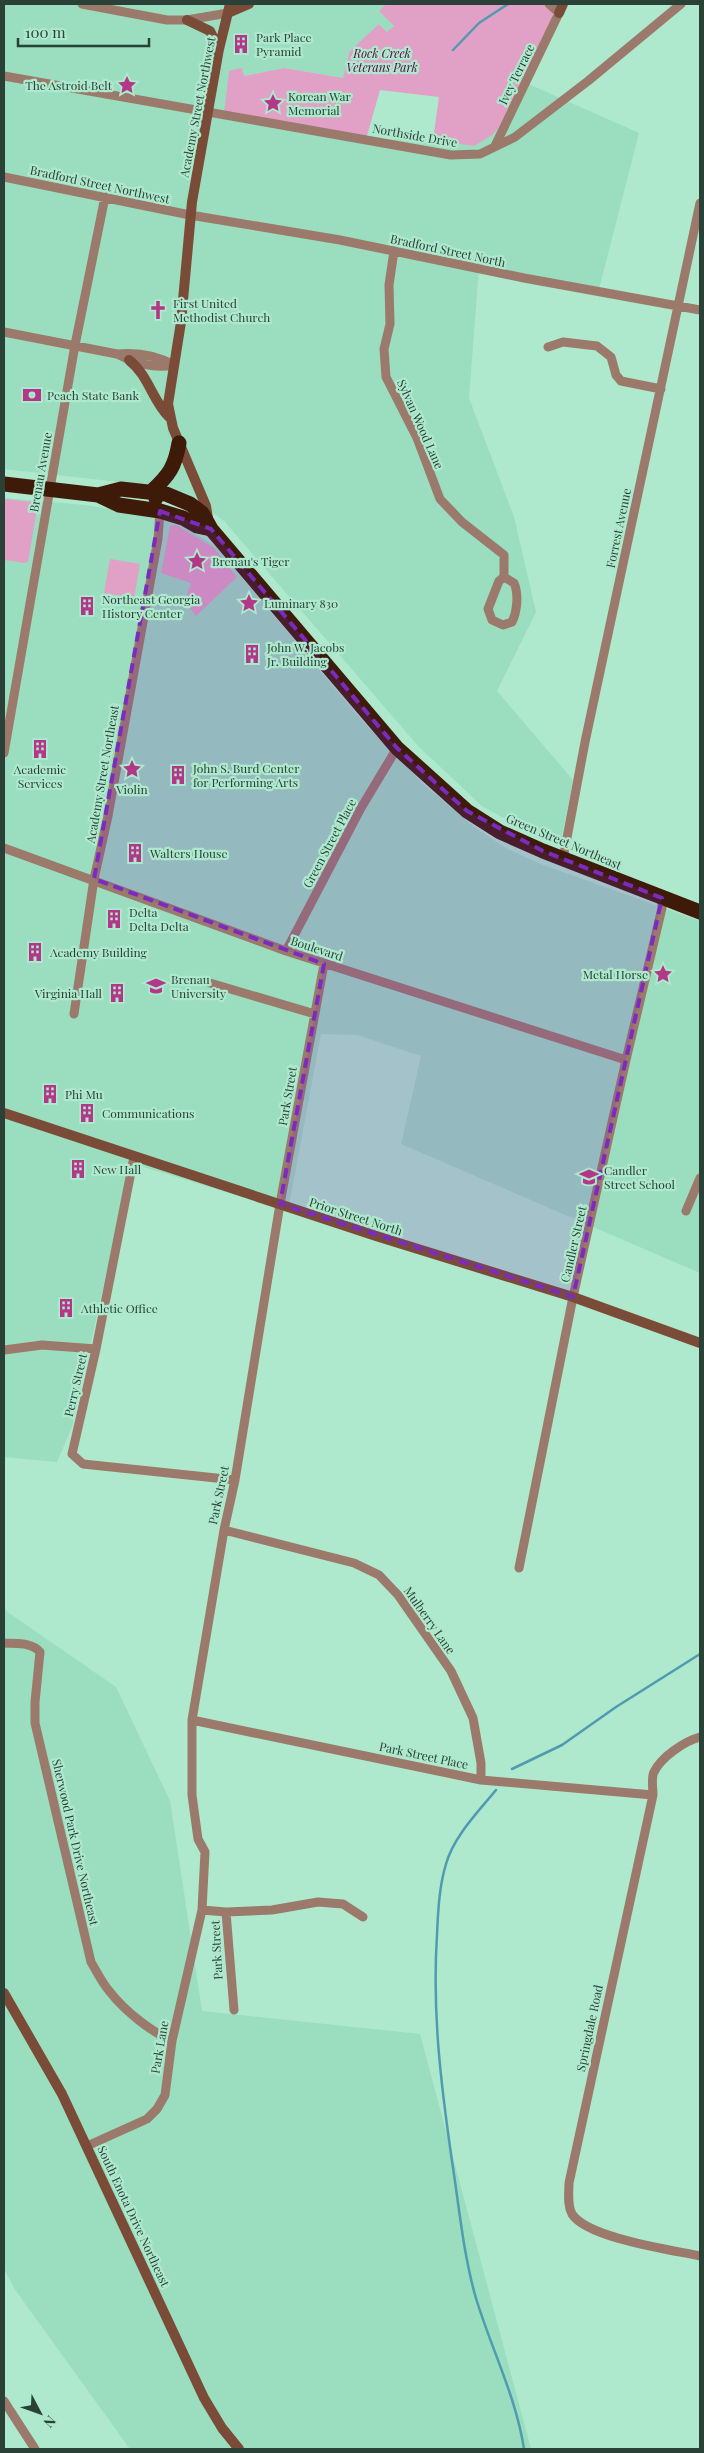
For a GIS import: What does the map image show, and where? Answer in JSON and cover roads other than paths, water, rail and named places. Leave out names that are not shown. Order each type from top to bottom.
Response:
[{"type":"highway","points":[[160,511],[152,491],[169,474],[176,462],[179,443]]},
{"type":"highway","points":[[4,484],[98,495],[119,505],[160,511],[197,526],[211,528]]},
{"type":"highway","name":"Green Street Northeast","points":[[98,495],[121,489],[152,491],[190,504],[202,513],[211,528],[397,748],[446,793],[481,821],[500,832],[563,859],[700,912]]},
{"type":"street","points":[[82,4],[150,17],[187,20],[248,4]]},
{"type":"street","name":"Ivey Terrace","points":[[495,146],[561,8],[549,4]]},
{"type":"street","name":"Northside Drive","points":[[4,76],[451,155],[480,154],[515,137],[588,81],[681,4]]},
{"type":"street","name":"Academy Street Northwest","points":[[190,215],[219,49],[229,8]]},
{"type":"street","points":[[187,20],[210,31],[219,49]]},
{"type":"street","name":"Bradford Street Northwest","points":[[4,177],[190,215]]},
{"type":"street","name":"Brenau Avenue","points":[[4,753],[75,345],[105,197]]},
{"type":"street","name":"Forrest Avenue","points":[[563,859],[585,742],[700,203]]},
{"type":"street","points":[[190,215],[181,322],[168,404],[169,417],[206,506],[211,528]]},
{"type":"street","name":"Bradford Street North","points":[[190,215],[394,251],[524,278],[700,310]]},
{"type":"street","name":"Sylvan Wood Lane","points":[[394,251],[389,286],[390,324],[384,349],[386,377],[417,438],[440,499],[462,522],[504,554],[504,578]]},
{"type":"street","points":[[4,332],[117,354],[129,360],[159,368],[174,365]]},
{"type":"street","points":[[548,347],[562,342],[597,346],[612,357],[616,375],[621,380],[661,389]]},
{"type":"street","points":[[117,354],[131,353],[162,358],[174,365]]},
{"type":"street","points":[[129,360],[145,375],[160,408],[169,417]]},
{"type":"street","name":"Academy Street Northeast","points":[[74,1014],[94,879],[108,816],[158,539],[160,511]]},
{"type":"street","points":[[504,578],[514,583],[516,599],[515,617],[512,622],[503,625],[492,620],[488,609],[499,581],[504,578]]},
{"type":"street","name":"Green Street Place","points":[[286,951],[361,808],[397,748]]},
{"type":"street","name":"Boulevard","points":[[4,848],[94,879],[324,964],[626,1060]]},
{"type":"street","name":"Candler Street","points":[[519,1568],[573,1297],[662,908],[662,898]]},
{"type":"street","name":"Park Street","points":[[234,2010],[226,1912],[202,1910],[205,1852],[198,1839],[192,1795],[192,1720],[224,1530],[235,1480],[280,1204],[324,964]]},
{"type":"street","points":[[210,983],[315,1014]]},
{"type":"street","name":"Prior Street North","points":[[4,1113],[384,1238],[573,1297],[700,1343]]},
{"type":"street","name":"Perry Street","points":[[134,1157],[96,1350],[72,1454],[83,1464],[235,1480]]},
{"type":"street","points":[[686,1211],[700,1178]]},
{"type":"street","points":[[4,1350],[42,1345],[96,1350]]},
{"type":"street","name":"Mulberry Lane","points":[[224,1530],[354,1563],[378,1575],[398,1594],[451,1671],[473,1718],[481,1763],[481,1780]]},
{"type":"street","name":"Sherwood Park Drive Northeast","points":[[4,1643],[25,1644],[37,1648],[40,1652],[35,1702],[36,1723],[91,1962],[109,1991],[118,2001],[132,2014],[172,2041]]},
{"type":"street","name":"Park Street Place","points":[[192,1720],[481,1780],[653,1795]]},
{"type":"street","name":"Springdale Road","points":[[700,1737],[690,1740],[671,1752],[654,1772],[653,1795],[568,2183],[569,2202],[576,2219],[587,2228],[626,2240],[700,2256]]},
{"type":"street","points":[[226,1912],[272,1910],[318,1902],[343,1904],[363,1917]]},
{"type":"street","name":"Park Lane","points":[[87,2146],[147,2119],[157,2109],[164,2095],[172,2041],[202,1910]]},
{"type":"street","name":"South Enota Drive Northeast","points":[[4,1993],[62,2094],[204,2398],[222,2428],[239,2449]]},
{"type":"street","points":[[4,2401],[35,2449]]},
{"type":"waterway","points":[[453,50],[479,23],[508,4]]},
{"type":"waterway","points":[[512,1769],[562,1745],[616,1707],[700,1654]]},
{"type":"waterway","points":[[496,1790],[461,1834],[446,1864],[439,1900],[437,1926],[436,1992],[438,2048],[444,2104],[467,2262],[481,2314],[515,2410],[524,2449]]},
{"type":"place","name":"Park Place Pyramid","points":[[241,44]]},
{"type":"place","name":"The Astroid Belt","points":[[127,85]]},
{"type":"place","name":"Korean War Memorial","points":[[273,103]]},
{"type":"place","name":"First United Methodist Church","points":[[158,310]]},
{"type":"place","name":"Peach State Bank","points":[[32,395]]},
{"type":"place","name":"Brenau's Tiger","points":[[197,561]]},
{"type":"place","name":"Luminary 830","points":[[249,603]]},
{"type":"place","name":"Northeast Georgia History Center","points":[[87,606]]},
{"type":"place","name":"John W. Jacobs Jr. Building","points":[[252,654]]},
{"type":"place","name":"Academic Services","points":[[40,749]]},
{"type":"place","name":"Violin","points":[[132,769]]},
{"type":"place","name":"John S. Burd Center for Performing Arts","points":[[178,775]]},
{"type":"place","name":"Walters House","points":[[135,853]]},
{"type":"place","name":"Delta Delta Delta","points":[[114,919]]},
{"type":"place","name":"Academy Building","points":[[35,952]]},
{"type":"place","name":"Metal Horse","points":[[663,974]]},
{"type":"place","name":"Brenau University","points":[[156,986]]},
{"type":"place","name":"Virginia Hall","points":[[117,993]]},
{"type":"place","name":"Phi Mu","points":[[50,1094]]},
{"type":"place","name":"Communications","points":[[87,1113]]},
{"type":"place","name":"New Hall","points":[[78,1169]]},
{"type":"place","name":"Candler Street School","points":[[589,1177]]},
{"type":"place","name":"Athletic Office","points":[[66,1308]]},
{"type":"park label","name":"Rock Creek Veterans Park","points":[[382,60]]}]
